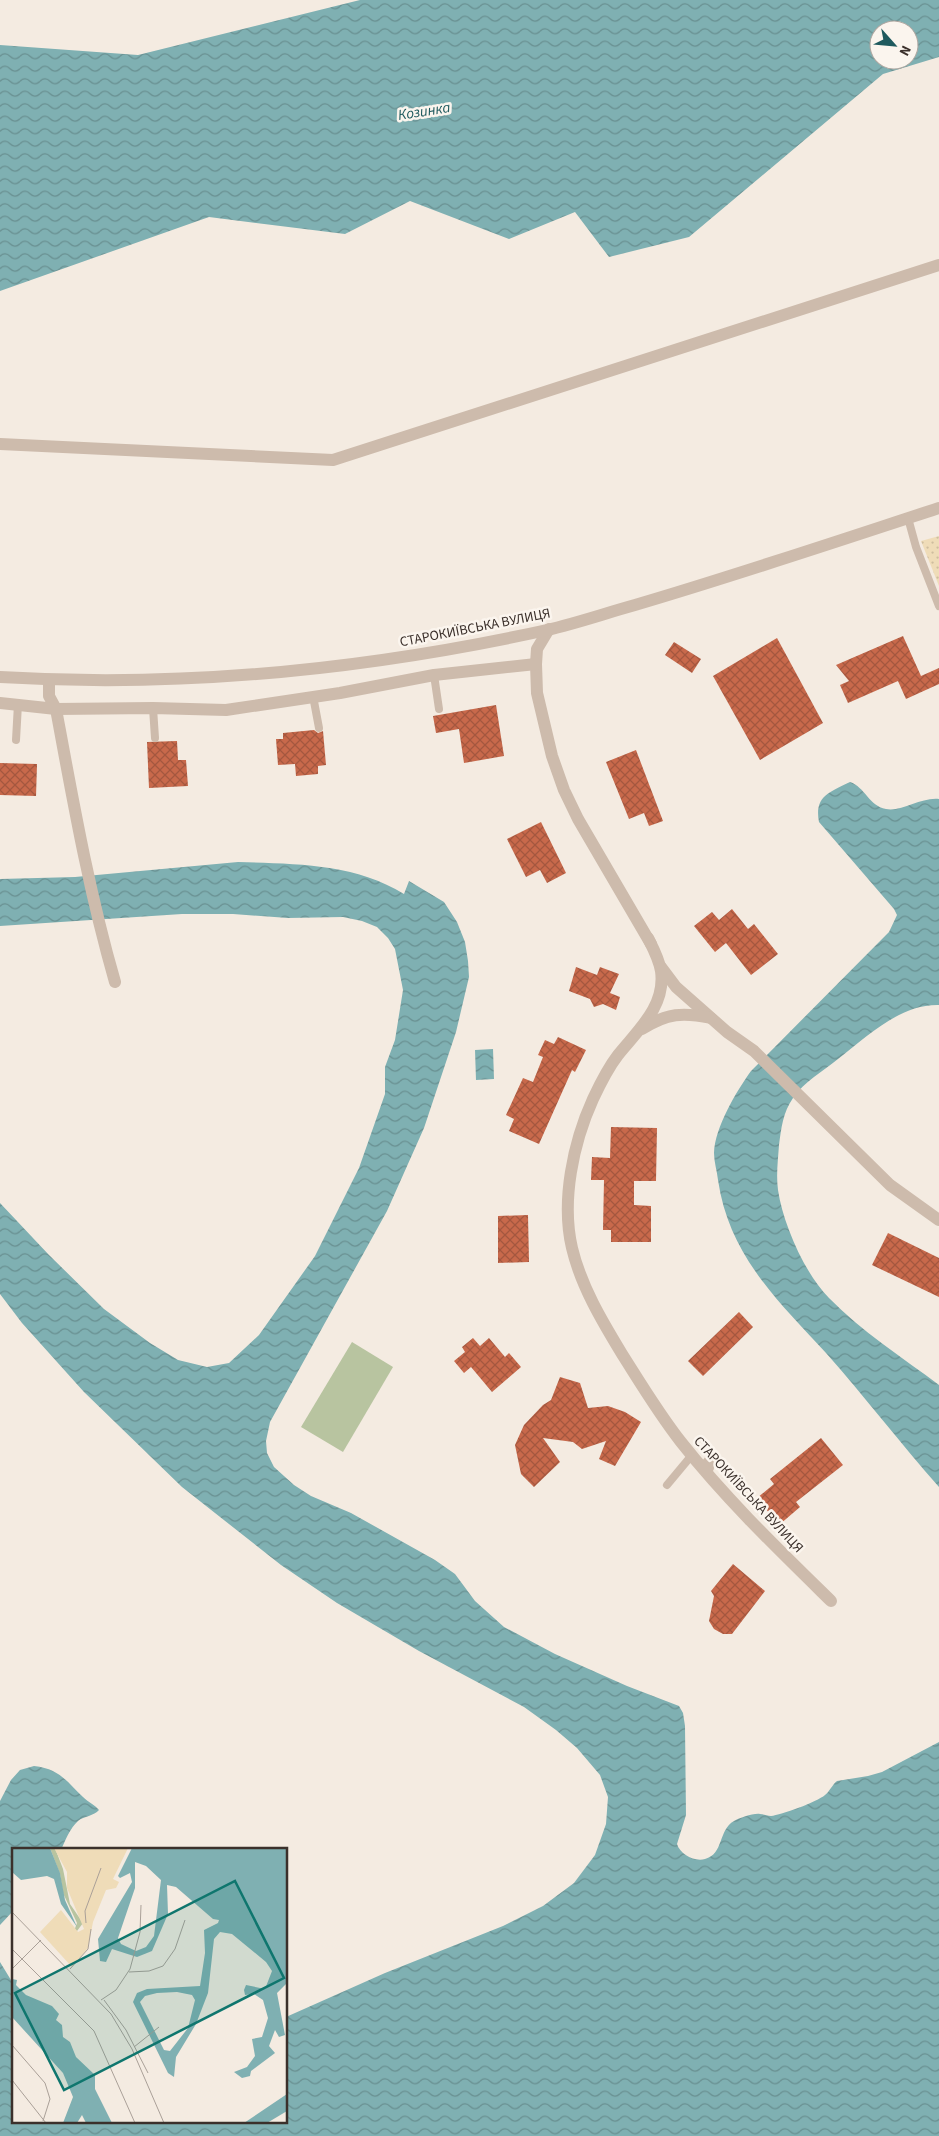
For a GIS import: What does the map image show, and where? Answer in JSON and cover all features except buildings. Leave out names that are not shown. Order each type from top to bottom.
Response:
[{"type":"street","points":[[0,444],[332,460],[939,265]]},
{"type":"street","name":"СТАРОКИЇВСЬКА ВУЛИЦЯ","points":[[0,677],[49,680],[188,678],[293,669],[423,653],[549,629],[680,592],[939,508]]},
{"type":"street","points":[[549,629],[537,649],[536,664],[537,693],[552,756],[564,790],[586,833],[648,938],[659,963],[670,981],[727,1032],[754,1051],[890,1185],[939,1220]]},
{"type":"street","points":[[0,703],[56,709],[153,708],[226,710],[434,675],[536,664]]},
{"type":"street","points":[[49,680],[49,696],[56,709],[81,845],[105,949],[115,982]]},
{"type":"street","name":"СТАРОКИЇВСЬКА ВУЛИЦЯ","points":[[648,938],[659,962],[661,983],[655,1006],[640,1030],[618,1056],[604,1077],[584,1123],[571,1175],[569,1227],[578,1269],[596,1308],[656,1408],[692,1455],[706,1468],[758,1529],[831,1601]]},
{"type":"street","points":[[640,1030],[674,1014],[691,1014],[711,1018]]},
{"type":"lane","points":[[908,518],[916,547],[939,606]]},
{"type":"lane","points":[[434,675],[439,710]]},
{"type":"lane","points":[[313,696],[319,728]]},
{"type":"lane","points":[[16,740],[18,704]]},
{"type":"lane","points":[[153,708],[154,738]]},
{"type":"lane","points":[[667,1485],[692,1455]]},
{"type":"sand","points":[[939,536],[939,586],[921,541]]},
{"type":"green space","points":[[352,1342],[393,1367],[343,1452],[301,1427]]},
{"type":"water","name":"Козинка","points":[[360,0],[939,0],[939,57],[919,63],[919,20],[869,20],[869,70],[896,70],[883,74],[689,237],[609,257],[575,212],[509,239],[410,201],[345,234],[209,217],[0,291],[0,45],[138,55]]},
{"type":"water","points":[[850,782],[860,788],[875,804],[886,809],[898,808],[925,800],[939,799],[939,1005],[911,1010],[885,1023],[797,1092],[787,1109],[782,1127],[777,1168],[778,1190],[785,1218],[796,1248],[820,1288],[855,1322],[939,1385],[939,1487],[826,1353],[773,1295],[758,1275],[744,1254],[733,1231],[724,1207],[714,1160],[715,1143],[722,1121],[733,1099],[751,1071],[889,932],[897,915],[894,909],[819,822],[818,813],[821,801],[830,792]]},
{"type":"water","points":[[238,862],[281,863],[323,867],[365,876],[404,894],[409,881],[444,902],[457,922],[465,942],[468,961],[469,977],[456,1032],[424,1128],[387,1211],[270,1422],[266,1441],[267,1453],[274,1467],[294,1485],[311,1496],[351,1513],[435,1560],[455,1574],[475,1601],[504,1627],[555,1654],[627,1686],[679,1706],[683,1713],[685,1726],[686,1815],[677,1844],[684,1854],[692,1858],[701,1860],[711,1856],[718,1847],[725,1830],[734,1821],[754,1814],[771,1816],[799,1808],[825,1795],[837,1781],[882,1772],[939,1742],[939,2136],[0,2136],[0,1962],[12,1982],[12,2124],[288,2124],[288,2016],[385,1973],[503,1926],[543,1906],[574,1883],[595,1855],[606,1824],[608,1797],[600,1775],[577,1748],[556,1730],[524,1707],[419,1651],[337,1603],[281,1565],[182,1487],[84,1392],[22,1323],[0,1294],[0,1203],[104,1309],[150,1343],[178,1360],[207,1367],[229,1363],[259,1335],[315,1256],[359,1168],[385,1094],[385,1067],[395,1040],[403,990],[395,949],[388,938],[377,927],[362,921],[343,917],[288,918],[233,914],[182,914],[0,926],[0,879],[75,877]]},
{"type":"water","points":[[493,1049],[494,1079],[476,1080],[475,1050]]},
{"type":"water","points":[[34,1766],[56,1773],[99,1810],[80,1819],[75,1824],[62,1848],[12,1848],[12,1912],[0,1925],[0,1801],[11,1780],[20,1770]]}]
